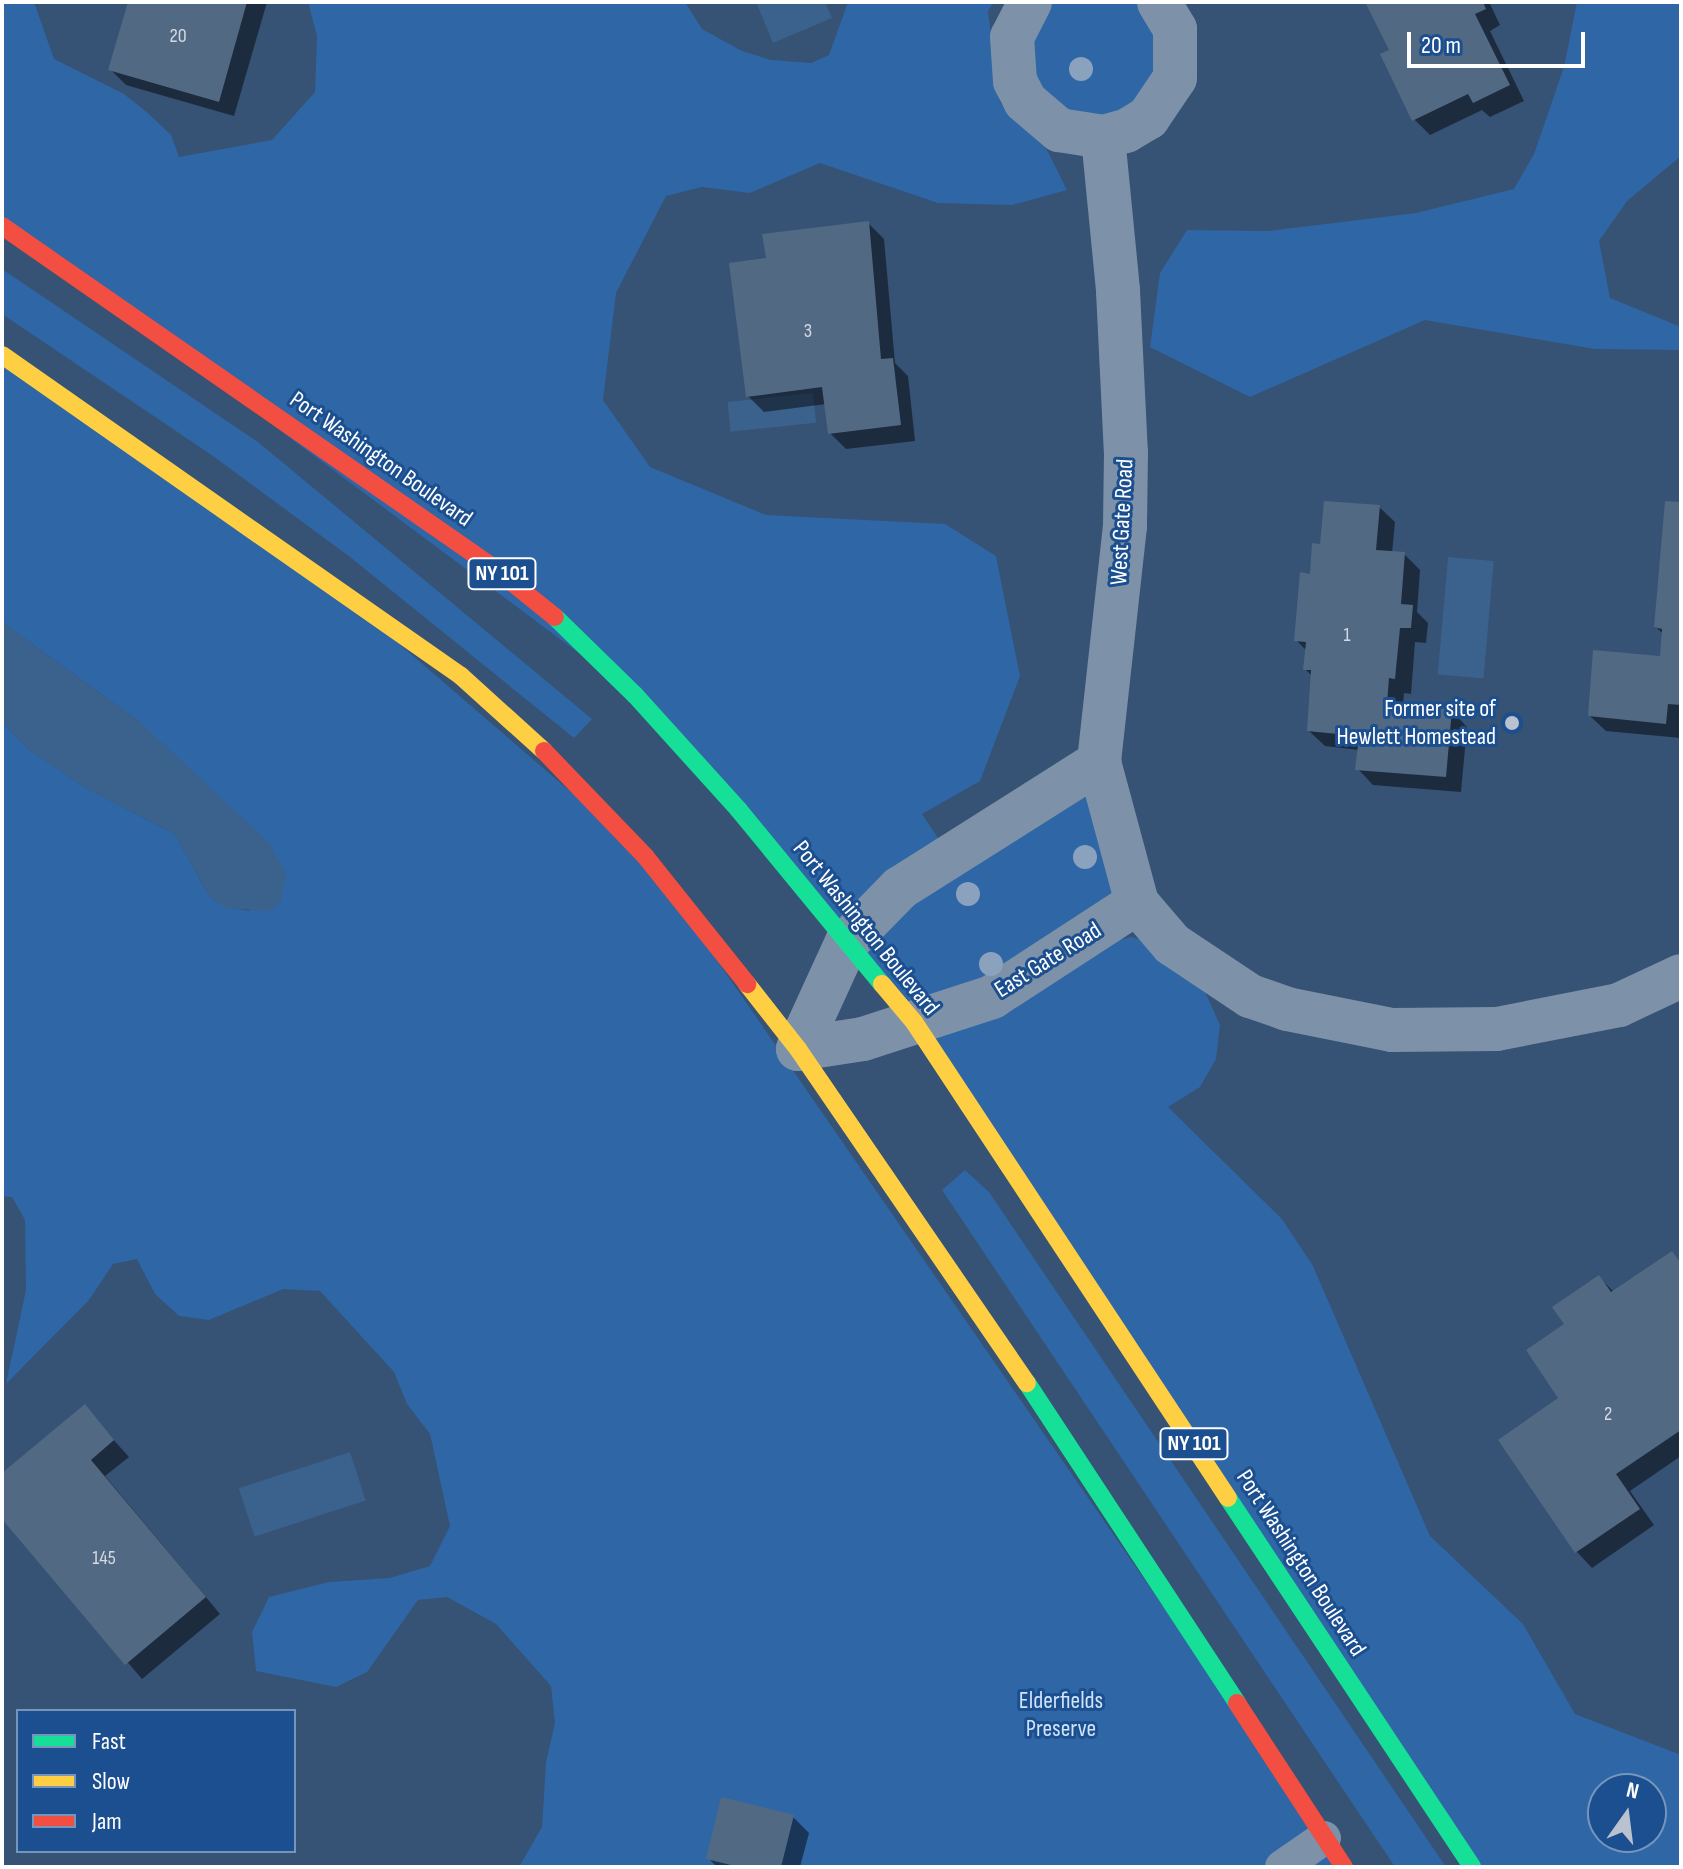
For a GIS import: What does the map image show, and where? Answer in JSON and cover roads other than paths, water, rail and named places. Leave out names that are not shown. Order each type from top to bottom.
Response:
[{"type":"main road","name":"Port Washington Boulevard","points":[[2,226],[385,489],[564,625],[728,797],[914,1022],[1472,1867]]},
{"type":"main road","points":[[2,355],[461,676],[573,778],[645,856],[798,1049],[1005,1349],[1344,1867]]},
{"type":"street","points":[[1030,2],[1020,17],[1012,48],[1015,81],[1025,101],[1059,130],[1103,137],[1126,131],[1148,118],[1175,78],[1175,29],[1159,2]]},
{"type":"street","name":"West Gate Road","points":[[1103,137],[1118,291],[1126,453],[1125,526],[1099,762],[1137,903]]},
{"type":"street","points":[[798,1049],[847,942],[900,888],[1099,762]]},
{"type":"street","points":[[1137,903],[1172,944],[1250,996],[1287,1009],[1392,1030],[1497,1029],[1619,1005],[1681,976]]},
{"type":"street","name":"East Gate Road","points":[[798,1049],[863,1039],[992,997],[1137,903]]},
{"type":"lane","points":[[1282,1867],[1324,1838]]},
{"type":"place","name":"Former site of Hewlett Homestead","points":[[1512,723]]},
{"type":"park label","name":"Elderfields Preserve","points":[[1061,1715]]}]
